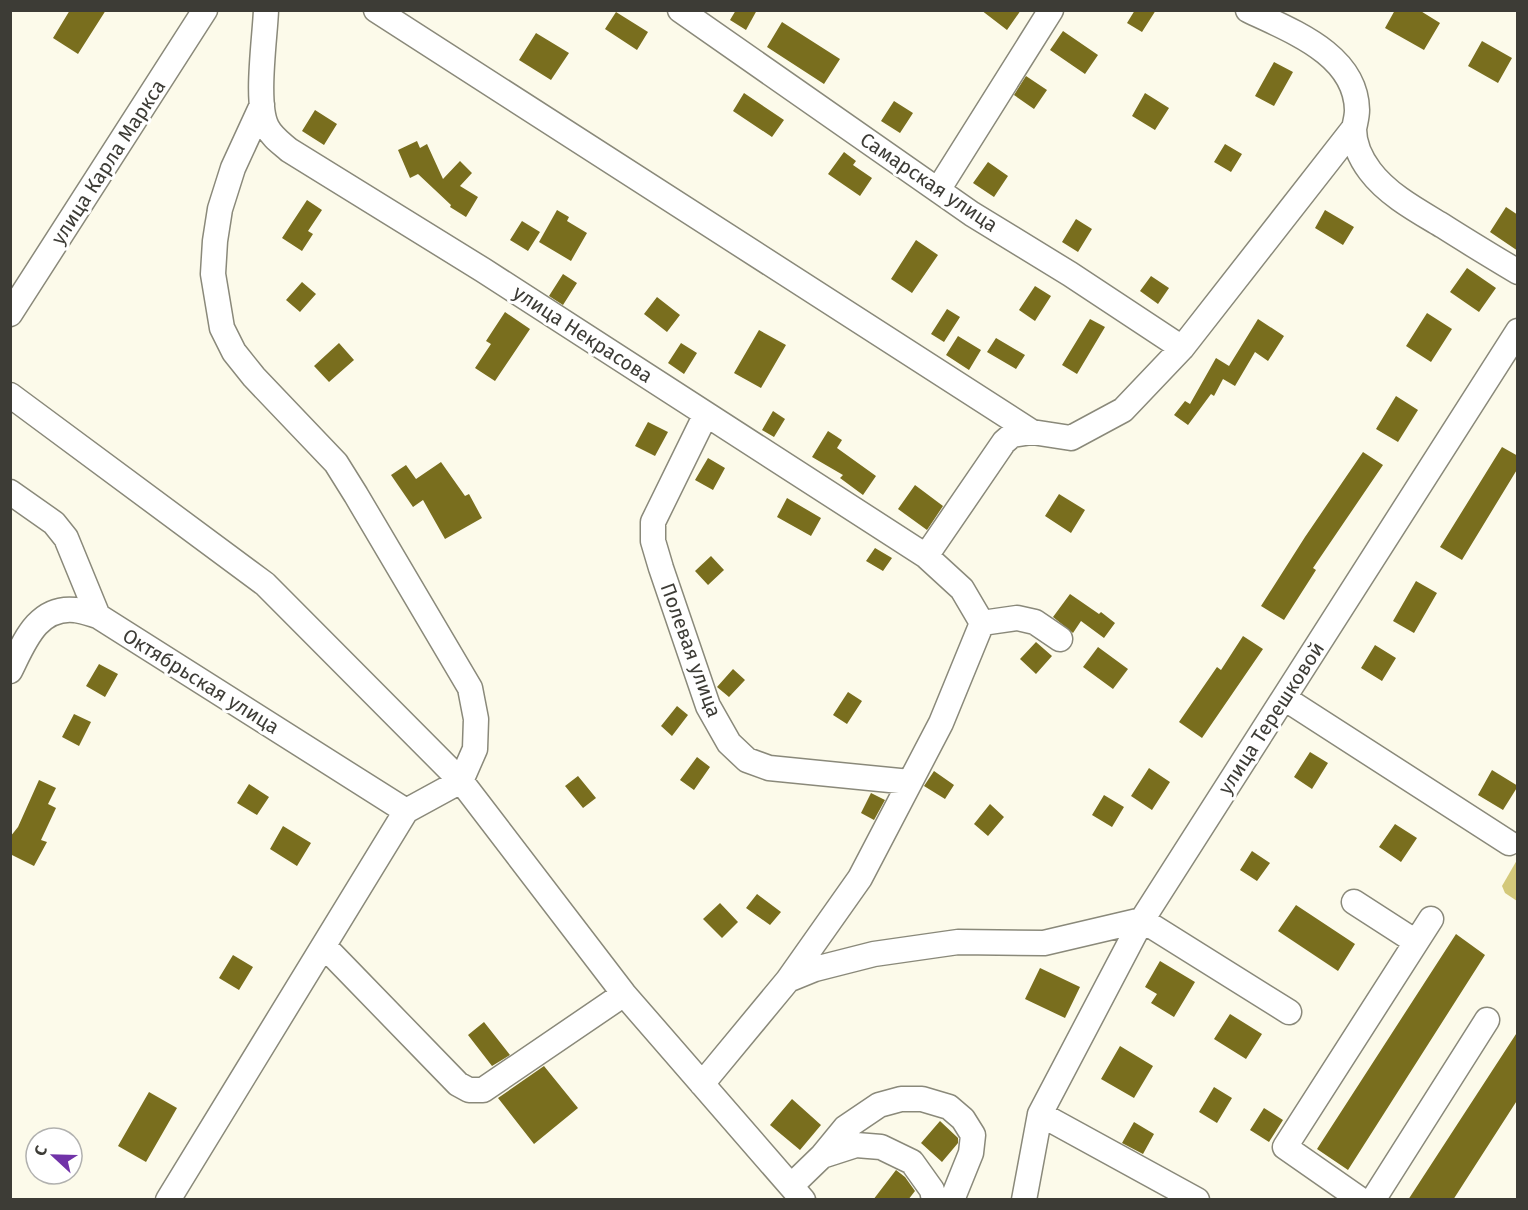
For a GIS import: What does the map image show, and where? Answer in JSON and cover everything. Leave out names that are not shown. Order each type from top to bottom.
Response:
[{"type":"street","name":"улица Карла Маркса","points":[[10,314],[205,10]]},
{"type":"street","name":"улица Некрасова","points":[[266,10],[262,105],[267,126],[276,139],[926,556],[962,589],[982,623]]},
{"type":"street","points":[[376,10],[1032,432]]},
{"type":"street","name":"Самарская улица","points":[[680,10],[972,213],[1182,348]]},
{"type":"street","points":[[938,190],[1051,10]]},
{"type":"street","points":[[1248,10],[1328,54],[1347,74],[1354,92],[1357,111],[1354,128],[1356,143],[1371,172],[1415,209],[1518,272]]},
{"type":"street","points":[[168,1200],[405,811],[461,780],[475,749],[476,718],[470,688],[336,463],[254,377],[234,352],[222,328],[213,274],[219,209],[233,168],[262,105]]},
{"type":"street","points":[[926,556],[1004,442],[1012,435],[1032,432],[1071,438],[1123,410],[1182,348],[1354,128]]},
{"type":"street","name":"улица Терешковой","points":[[1024,1200],[1040,1114],[1142,920],[1518,331]]},
{"type":"street","points":[[10,395],[265,584],[461,780],[624,994],[797,1193],[822,1156],[845,1128],[879,1105],[901,1099],[922,1099],[949,1107],[963,1119],[973,1135],[971,1153],[952,1200]]},
{"type":"street","name":"Полевая улица","points":[[706,414],[653,522],[653,541],[708,706],[729,743],[747,760],[769,768],[910,782]]},
{"type":"street","points":[[10,492],[54,523],[66,538],[98,616]]},
{"type":"street","name":"Октябрьская улица","points":[[10,671],[33,627],[52,612],[74,610],[98,616],[405,811]]},
{"type":"street","points":[[702,1084],[788,980],[860,878],[941,723],[982,623],[1017,618],[1035,622],[1060,639]]},
{"type":"street","points":[[1284,698],[1509,843]]},
{"type":"street","points":[[1354,902],[1416,942]]},
{"type":"street","points":[[788,980],[815,969],[874,954],[958,942],[1044,944],[1142,920],[1290,1012]]},
{"type":"street","points":[[1361,1200],[1285,1147],[1431,920]]},
{"type":"street","points":[[324,946],[458,1084],[469,1090],[483,1090],[624,994]]},
{"type":"street","points":[[1373,1200],[1487,1020]]},
{"type":"street","points":[[1040,1114],[1197,1200]]},
{"type":"street","points":[[822,1156],[856,1145],[880,1147],[912,1162],[932,1190],[934,1200]]},
{"type":"shaded area","points":[[1517,860],[1517,901],[1505,893],[1502,886]]},
{"type":"building","points":[[70,10],[106,10],[78,54],[53,38]]},
{"type":"building","points":[[736,10],[757,10],[746,30],[730,20]]},
{"type":"building","points":[[981,10],[1021,10],[1007,30]]},
{"type":"building","points":[[1135,10],[1156,10],[1142,32],[1127,23]]},
{"type":"building","points":[[1395,10],[1419,10],[1440,23],[1424,50],[1385,28]]},
{"type":"building","points":[[616,12],[648,32],[637,50],[605,29]]},
{"type":"building","points":[[782,22],[840,59],[824,84],[767,47]]},
{"type":"building","points":[[1063,31],[1098,55],[1085,74],[1050,50]]},
{"type":"building","points":[[536,33],[569,53],[551,80],[519,60]]},
{"type":"building","points":[[1482,41],[1512,58],[1498,83],[1468,66]]},
{"type":"building","points":[[1274,62],[1293,72],[1274,106],[1255,96]]},
{"type":"building","points":[[1026,76],[1047,90],[1034,109],[1014,95]]},
{"type":"building","points":[[744,93],[784,120],[772,137],[733,111]]},
{"type":"building","points":[[1145,93],[1169,108],[1155,130],[1132,116]]},
{"type":"building","points":[[894,101],[913,113],[900,133],[881,121]]},
{"type":"building","points":[[315,110],[337,124],[324,145],[302,131]]},
{"type":"building","points":[[417,141],[420,148],[427,144],[443,179],[460,161],[472,173],[460,186],[478,197],[466,217],[450,207],[451,205],[418,174],[410,178],[398,150]]},
{"type":"building","points":[[1225,144],[1242,154],[1231,172],[1214,162]]},
{"type":"building","points":[[844,152],[856,161],[853,165],[872,178],[860,196],[828,174]]},
{"type":"building","points":[[988,162],[1008,176],[994,197],[973,183]]},
{"type":"building","points":[[307,200],[322,210],[308,231],[313,234],[302,251],[282,238]]},
{"type":"building","points":[[1506,207],[1518,215],[1518,251],[1490,232]]},
{"type":"building","points":[[557,210],[569,217],[567,221],[587,233],[571,261],[539,242]]},
{"type":"building","points":[[1325,210],[1354,227],[1343,245],[1315,228]]},
{"type":"building","points":[[1076,219],[1092,229],[1078,252],[1062,242]]},
{"type":"building","points":[[522,221],[540,232],[528,251],[510,240]]},
{"type":"building","points":[[916,240],[938,255],[912,293],[891,279]]},
{"type":"building","points":[[1467,268],[1496,288],[1479,312],[1450,292]]},
{"type":"building","points":[[563,274],[577,283],[563,305],[549,296]]},
{"type":"building","points":[[1151,276],[1169,288],[1158,304],[1140,291]]},
{"type":"building","points":[[302,282],[316,294],[300,312],[286,300]]},
{"type":"building","points":[[1035,286],[1051,296],[1035,321],[1019,310]]},
{"type":"building","points":[[657,297],[680,315],[667,332],[644,314]]},
{"type":"building","points":[[947,309],[960,317],[944,342],[931,334]]},
{"type":"building","points":[[505,312],[530,329],[495,381],[475,368],[491,344],[486,341]]},
{"type":"building","points":[[1427,313],[1452,329],[1431,362],[1406,346]]},
{"type":"building","points":[[1090,319],[1105,327],[1077,374],[1062,365]]},
{"type":"building","points":[[1258,319],[1284,336],[1268,361],[1255,352],[1235,386],[1223,379],[1214,396],[1211,394],[1188,425],[1174,415],[1185,401],[1190,404],[1216,358],[1229,366]]},
{"type":"building","points":[[759,330],[786,345],[761,388],[734,373]]},
{"type":"building","points":[[958,336],[981,350],[969,370],[946,355]]},
{"type":"building","points":[[996,338],[1025,355],[1016,369],[987,352]]},
{"type":"building","points":[[339,343],[354,360],[329,382],[314,366]]},
{"type":"building","points":[[681,343],[697,353],[684,374],[668,363]]},
{"type":"building","points":[[1396,396],[1418,410],[1398,442],[1376,429]]},
{"type":"building","points":[[773,411],[785,419],[774,437],[762,430]]},
{"type":"building","points":[[648,422],[668,432],[655,456],[635,446]]},
{"type":"building","points":[[828,431],[842,440],[837,448],[876,476],[863,495],[840,478],[843,475],[812,457]]},
{"type":"building","points":[[1502,447],[1518,456],[1518,468],[1462,560],[1440,547]]},
{"type":"building","points":[[1363,452],[1383,465],[1313,568],[1316,570],[1284,620],[1261,606]]},
{"type":"building","points":[[708,458],[725,468],[713,490],[695,480]]},
{"type":"building","points":[[441,462],[465,496],[469,494],[482,518],[445,539],[423,500],[413,507],[391,475],[406,465],[416,479]]},
{"type":"building","points":[[915,485],[943,506],[927,530],[898,509]]},
{"type":"building","points":[[1059,494],[1085,510],[1071,533],[1045,516]]},
{"type":"building","points":[[787,498],[821,518],[811,536],[777,517]]},
{"type":"building","points":[[875,548],[892,558],[883,571],[866,561]]},
{"type":"building","points":[[711,556],[724,570],[708,585],[695,571]]},
{"type":"building","points":[[1416,581],[1437,593],[1414,633],[1393,621]]},
{"type":"building","points":[[1070,594],[1115,623],[1104,638],[1081,621],[1073,633],[1053,617]]},
{"type":"building","points":[[1243,636],[1263,649],[1202,738],[1179,722],[1217,667],[1221,670]]},
{"type":"building","points":[[1036,642],[1052,656],[1036,674],[1020,659]]},
{"type":"building","points":[[1375,645],[1396,658],[1382,681],[1361,668]]},
{"type":"building","points":[[1098,647],[1128,669],[1113,689],[1083,667]]},
{"type":"building","points":[[99,664],[118,674],[105,697],[86,686]]},
{"type":"building","points":[[733,669],[745,680],[729,697],[717,687]]},
{"type":"building","points":[[848,692],[862,701],[847,724],[833,715]]},
{"type":"building","points":[[677,706],[688,715],[672,736],[661,726]]},
{"type":"building","points":[[74,714],[91,722],[79,746],[62,737]]},
{"type":"building","points":[[1310,752],[1328,763],[1312,789],[1294,777]]},
{"type":"building","points":[[697,757],[710,767],[694,790],[680,780]]},
{"type":"building","points":[[1149,768],[1170,782],[1152,810],[1131,796]]},
{"type":"building","points":[[1492,770],[1518,786],[1503,810],[1478,795]]},
{"type":"building","points":[[934,771],[954,785],[945,799],[924,786]]},
{"type":"building","points":[[578,776],[596,798],[583,808],[565,786]]},
{"type":"building","points":[[39,780],[56,788],[48,804],[56,808],[41,840],[47,842],[34,866],[10,854],[10,837],[18,827]]},
{"type":"building","points":[[249,784],[269,797],[257,815],[237,803]]},
{"type":"building","points":[[871,793],[885,800],[874,820],[861,813]]},
{"type":"building","points":[[1104,795],[1124,807],[1112,827],[1092,815]]},
{"type":"building","points":[[990,804],[1004,817],[988,836],[974,824]]},
{"type":"building","points":[[1395,824],[1417,838],[1401,862],[1379,847]]},
{"type":"building","points":[[283,826],[311,843],[297,866],[270,849]]},
{"type":"building","points":[[1252,851],[1270,863],[1257,881],[1240,870]]},
{"type":"building","points":[[757,894],[781,912],[770,925],[746,908]]},
{"type":"building","points":[[720,903],[738,922],[722,938],[703,919]]},
{"type":"building","points":[[1296,905],[1355,944],[1338,971],[1278,931]]},
{"type":"building","points":[[1456,934],[1485,955],[1348,1170],[1317,1149]]},
{"type":"building","points":[[233,955],[253,967],[239,990],[219,978]]},
{"type":"building","points":[[1160,961],[1195,982],[1174,1017],[1151,1003],[1157,994],[1145,987]]},
{"type":"building","points":[[1040,968],[1080,987],[1065,1018],[1025,999]]},
{"type":"building","points":[[1230,1014],[1262,1034],[1246,1059],[1214,1039]]},
{"type":"building","points":[[484,1022],[510,1055],[492,1066],[468,1035]]},
{"type":"building","points":[[1518,1031],[1518,1099],[1453,1200],[1408,1200]]},
{"type":"building","points":[[1120,1046],[1153,1066],[1134,1098],[1101,1079]]},
{"type":"building","points":[[544,1066],[578,1108],[534,1144],[498,1098]]},
{"type":"building","points":[[1214,1087],[1232,1098],[1217,1123],[1199,1112]]},
{"type":"building","points":[[149,1092],[177,1108],[146,1162],[118,1146]]},
{"type":"building","points":[[792,1099],[821,1125],[800,1150],[770,1125]]},
{"type":"building","points":[[1264,1108],[1283,1120],[1269,1142],[1250,1130]]},
{"type":"building","points":[[940,1121],[958,1138],[958,1143],[942,1162],[921,1143]]},
{"type":"building","points":[[1134,1122],[1154,1134],[1143,1154],[1122,1143]]},
{"type":"building","points":[[896,1170],[905,1177],[915,1191],[908,1200],[873,1200]]}]
